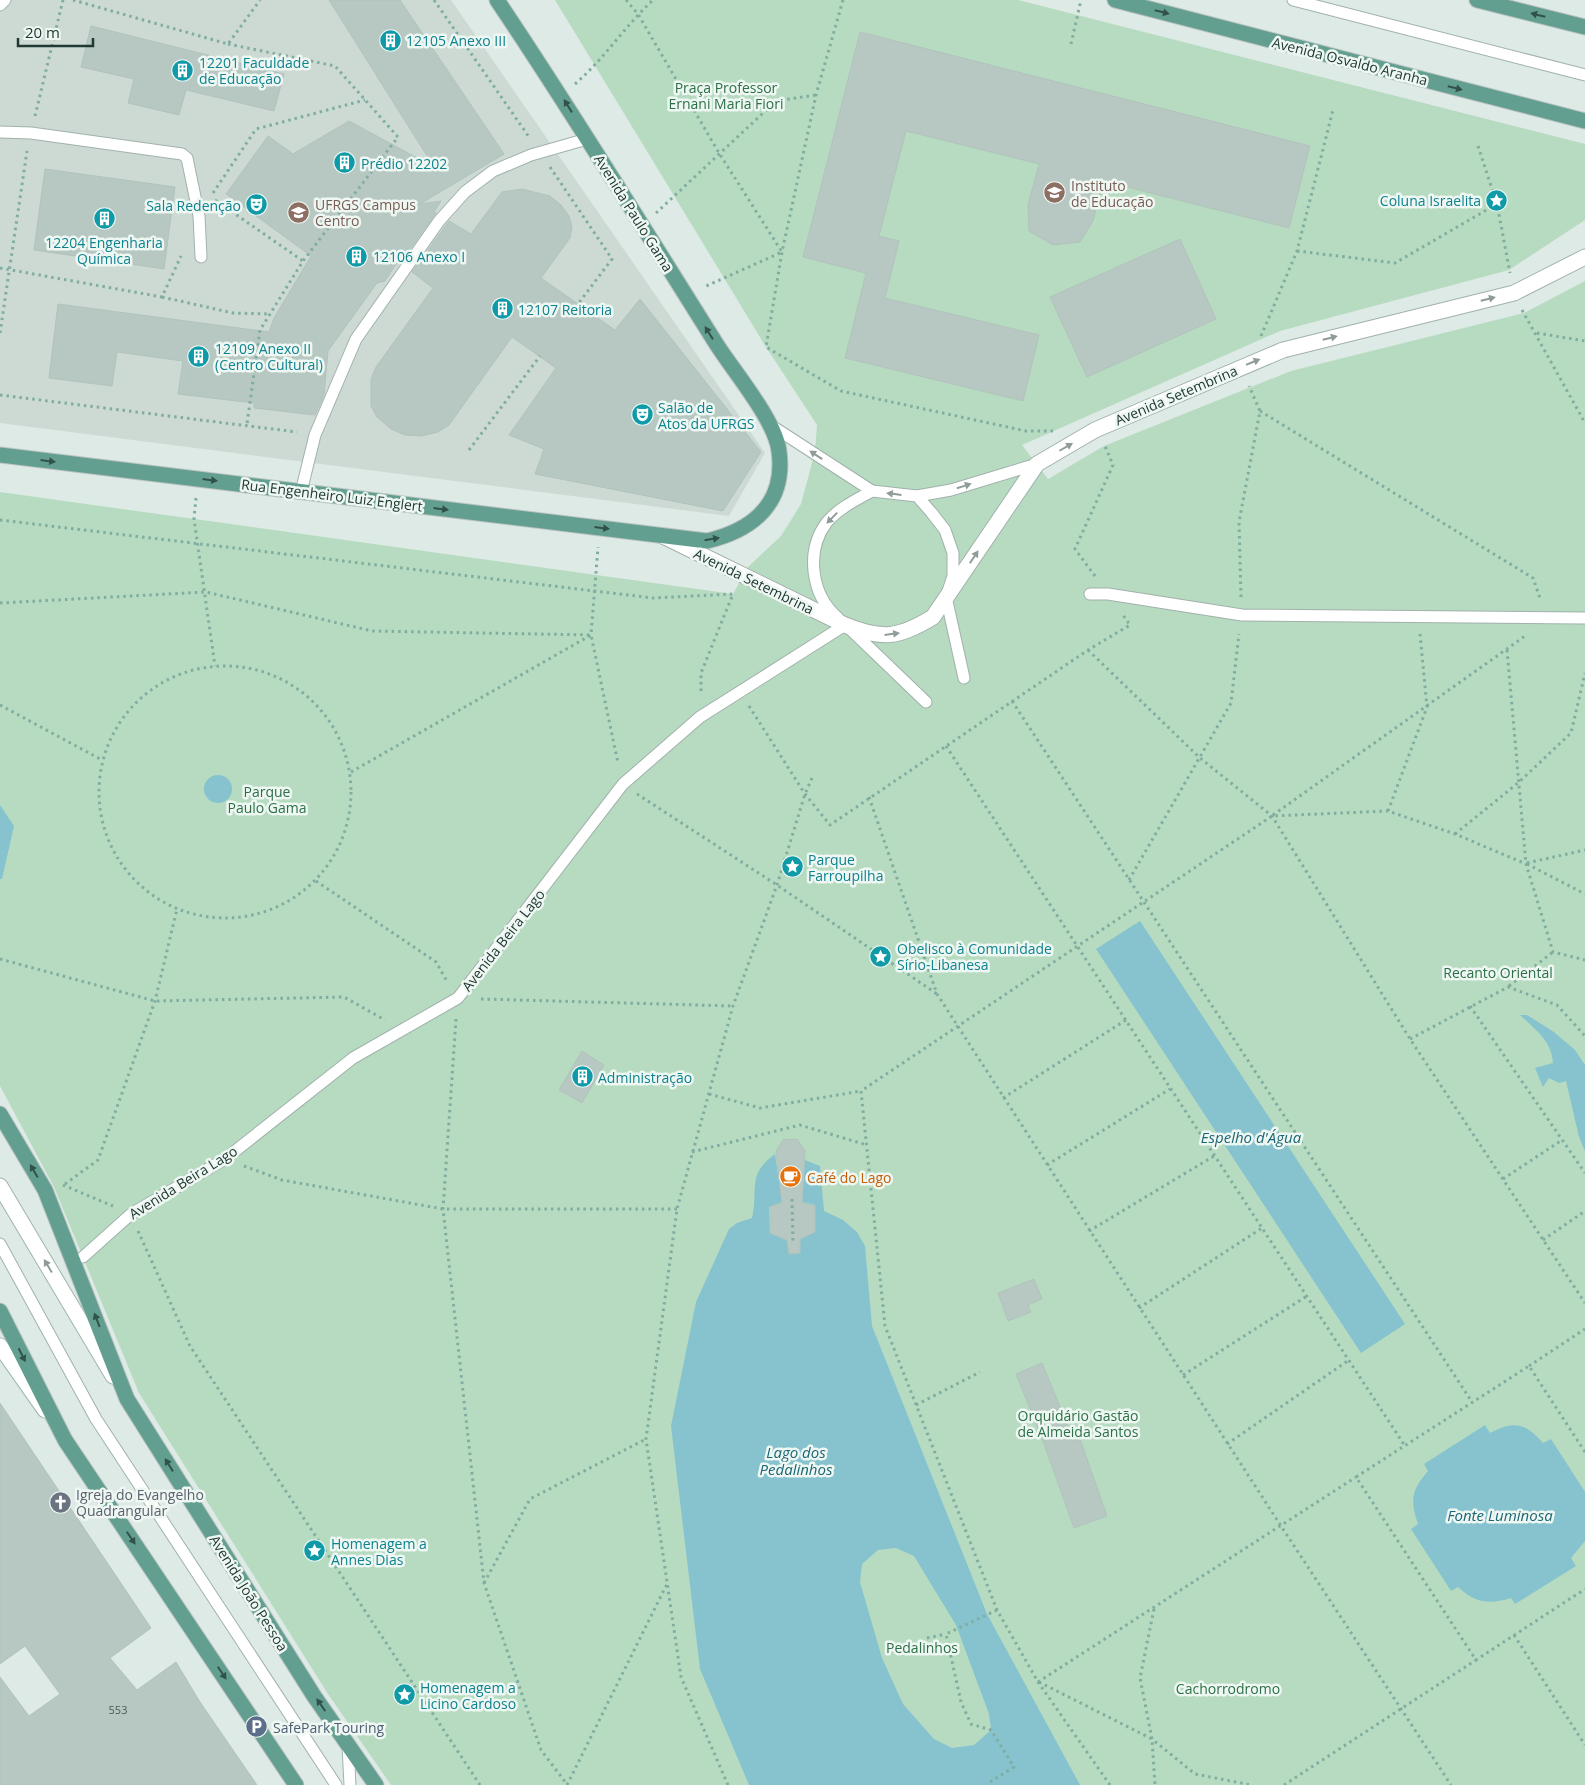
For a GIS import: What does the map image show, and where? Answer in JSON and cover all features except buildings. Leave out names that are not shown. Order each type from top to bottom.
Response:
[{"type":"main road","name":"Avenida Paulo Gama","points":[[497,0],[561,96],[641,227],[735,374],[772,426],[779,451],[780,475],[771,501],[753,522],[731,535],[707,541],[663,536]]},
{"type":"main road","name":"Avenida Osvaldo Aranha","points":[[1115,0],[1585,121]]},
{"type":"main road","points":[[1477,0],[1585,27]]},
{"type":"main road","name":"Rua Engenheiro Luiz Englert","points":[[0,455],[663,536]]},
{"type":"main road","name":"Avenida João Pessoa","points":[[0,1114],[45,1190],[127,1398],[314,1696],[376,1785]]},
{"type":"main road","points":[[0,1311],[65,1440],[297,1784]]},
{"type":"street","name":"Avenida Setembrina","points":[[663,536],[845,625],[868,634],[891,636],[913,629],[933,617],[1037,464],[1095,430],[1283,350],[1514,293],[1585,257]]},
{"type":"street","name":"Avenida João Pessoa","points":[[0,1186],[127,1398]]},
{"type":"street","points":[[0,1346],[65,1440]]},
{"type":"lane","points":[[0,5],[5,0]]},
{"type":"lane","points":[[1293,0],[1585,75]]},
{"type":"lane","points":[[0,132],[30,133],[182,154],[188,158],[200,216],[200,257]]},
{"type":"lane","points":[[301,492],[316,435],[356,339],[446,214],[465,192],[493,172],[531,155],[587,138]]},
{"type":"lane","name":"Avenida Paulo Gama","points":[[772,426],[872,491],[916,496],[951,490],[1037,464]]},
{"type":"lane","name":"Avenida Setembrina","points":[[845,625],[827,609],[817,589],[813,567],[817,544],[827,523],[838,512],[872,491]]},
{"type":"lane","points":[[916,496],[945,530],[953,553],[953,576],[946,597],[964,678]]},
{"type":"lane","points":[[1090,594],[1108,594],[1242,615],[1585,618]]},
{"type":"lane","points":[[845,625],[926,702]]},
{"type":"lane","name":"Avenida Beira Lago","points":[[84,1257],[131,1214],[225,1158],[353,1058],[458,998],[623,784],[700,717],[741,693],[845,625]]},
{"type":"lane","points":[[0,1244],[96,1419],[336,1785]]},
{"type":"lane","points":[[348,1746],[350,1785]]},
{"type":"path","points":[[0,333],[30,133],[63,0]]},
{"type":"path","points":[[73,0],[228,44],[335,66],[398,137],[303,261],[260,330],[247,424]]},
{"type":"path","points":[[228,44],[260,0]]},
{"type":"path","points":[[626,0],[638,14],[719,153],[782,252]]},
{"type":"path","points":[[561,96],[590,72],[638,14],[653,0]]},
{"type":"path","points":[[843,0],[816,95],[782,252],[766,347],[841,391],[1026,431],[1056,431]]},
{"type":"path","points":[[1071,44],[1081,0]]},
{"type":"path","points":[[641,227],[776,101],[816,95]]},
{"type":"path","points":[[1260,339],[1297,252],[1334,110]]},
{"type":"path","points":[[1478,146],[1497,204],[1514,293],[1585,423]]},
{"type":"path","points":[[210,197],[303,261]]},
{"type":"path","points":[[1297,252],[1395,263],[1497,204]]},
{"type":"path","points":[[686,296],[782,252]]},
{"type":"path","points":[[162,297],[233,313],[270,314]]},
{"type":"path","points":[[1536,333],[1585,341]]},
{"type":"path","points":[[469,450],[540,356]]},
{"type":"path","points":[[0,395],[247,424],[316,435]]},
{"type":"path","points":[[741,693],[804,794],[830,825],[1088,650],[1130,625],[1075,548],[1113,465],[1095,430]]},
{"type":"path","points":[[198,479],[194,519],[206,592],[215,666]]},
{"type":"path","points":[[0,520],[653,598],[733,594],[701,673],[700,717]]},
{"type":"path","points":[[600,528],[591,635],[623,784],[777,885],[937,994]]},
{"type":"path","points":[[0,603],[206,592],[372,631],[591,635]]},
{"type":"path","points":[[1388,811],[1427,707],[1419,616]]},
{"type":"path","points":[[351,772],[591,635]]},
{"type":"path","points":[[1088,650],[1200,758],[1272,816],[1410,1039],[1585,1304]]},
{"type":"path","points":[[1507,650],[1526,864],[1553,952]]},
{"type":"path","points":[[215,666],[253,668],[288,682],[318,705],[339,736],[351,772],[351,812],[339,848],[316,881],[286,903],[251,916],[213,918],[177,909],[145,891],[121,864],[104,832],[98,796],[102,760],[118,724],[143,695],[177,675],[215,666]]},
{"type":"path","points":[[1455,834],[1518,783],[1570,733],[1585,673]]},
{"type":"path","points":[[1012,702],[1472,1402]]},
{"type":"path","points":[[0,705],[102,760]]},
{"type":"path","points":[[946,746],[1405,1446]]},
{"type":"path","points":[[728,1785],[680,1677],[646,1438],[676,1208],[733,1006],[777,885],[804,794],[812,778]]},
{"type":"path","points":[[869,797],[937,994],[1280,1526],[1451,1785]]},
{"type":"path","points":[[709,1094],[760,1108],[862,1091],[1272,816],[1388,811],[1455,834],[1526,864],[1585,894]]},
{"type":"path","points":[[1526,864],[1585,850]]},
{"type":"path","points":[[316,881],[436,962],[458,998],[443,1209],[484,1583],[541,1750],[566,1784],[668,1582]]},
{"type":"path","points":[[45,1190],[65,1184],[98,1160],[155,1002],[177,909]]},
{"type":"path","points":[[1410,1039],[1508,987],[1553,952]]},
{"type":"path","points":[[1553,952],[1585,960]]},
{"type":"path","points":[[0,959],[155,1002],[344,997],[402,1029]]},
{"type":"path","points":[[1508,987],[1557,1005],[1585,1036]]},
{"type":"path","points":[[458,998],[733,1006]]},
{"type":"path","points":[[1470,1006],[1585,1173]]},
{"type":"path","points":[[1003,1098],[1126,1020]]},
{"type":"path","points":[[1047,1165],[1170,1089]]},
{"type":"path","points":[[862,1091],[885,1326],[997,1610],[1038,1682],[1110,1785]]},
{"type":"path","points":[[692,1152],[800,1125],[867,1145]]},
{"type":"path","points":[[1503,1179],[1562,1140]]},
{"type":"path","points":[[1089,1231],[1214,1156]]},
{"type":"path","points":[[225,1158],[282,1180],[443,1209],[676,1208]]},
{"type":"path","points":[[65,1184],[131,1214],[190,1346],[480,1785]]},
{"type":"path","points":[[792,1199],[792,1242]]},
{"type":"path","points":[[1543,1240],[1585,1211]]},
{"type":"path","points":[[1139,1308],[1262,1228]]},
{"type":"path","points":[[1183,1375],[1307,1296]]},
{"type":"path","points":[[1038,1682],[1585,1329]]},
{"type":"path","points":[[1227,1444],[1349,1360]]},
{"type":"path","points":[[1528,1366],[1585,1452]]},
{"type":"path","points":[[916,1405],[980,1372]]},
{"type":"path","points":[[484,1583],[530,1499],[646,1438]]},
{"type":"path","points":[[1356,1477],[1476,1660]]},
{"type":"path","points":[[1284,1785],[1585,1589]]},
{"type":"path","points":[[1154,1608],[1140,1678],[1152,1738],[1155,1785]]},
{"type":"path","points":[[927,1638],[946,1634],[955,1628],[997,1610]]},
{"type":"path","points":[[946,1634],[961,1702],[971,1724],[991,1730],[1014,1767],[990,1782]]},
{"type":"path","points":[[1514,1635],[1585,1745]]},
{"type":"path","points":[[1038,1682],[1152,1738],[1195,1774],[1251,1785]]},
{"type":"shaded area","name":"UFRGS Campus Centro","points":[[0,0],[451,0],[765,453],[729,516],[0,423]]},
{"type":"green space","name":"Parque Farroupilha","points":[[555,0],[1018,0],[1585,144],[1585,220],[1509,270],[1280,331],[1022,445],[1048,479],[1104,446],[1291,371],[1524,313],[1585,281],[1585,1785],[391,1785],[328,1694],[139,1393],[54,1187],[0,1086],[0,492],[733,594],[748,567],[781,536],[801,504],[815,452],[817,425],[766,347]]},
{"type":"water","points":[[218,775],[228,779],[232,789],[228,799],[218,803],[208,799],[204,789],[208,779]]},
{"type":"water","points":[[0,805],[14,826],[2,879],[0,879]]},
{"type":"water","name":"Espelho d'Água","points":[[1140,921],[1405,1324],[1361,1353],[1096,949]]},
{"type":"water","points":[[1520,1015],[1527,1015],[1554,1032],[1575,1050],[1585,1065],[1585,1151],[1579,1137],[1566,1081],[1559,1083],[1549,1078],[1543,1087],[1535,1068],[1553,1063],[1550,1048],[1542,1036]]},
{"type":"water","name":"Lago dos Pedalinhos","points":[[775,1154],[782,1202],[769,1207],[770,1233],[793,1242],[815,1232],[815,1205],[802,1202],[805,1160],[820,1166],[824,1211],[843,1220],[857,1232],[865,1246],[872,1326],[987,1614],[1080,1785],[749,1785],[700,1669],[671,1426],[696,1302],[729,1229],[737,1223],[752,1218],[755,1183],[760,1169]],"holes":[[[896,1548],[914,1556],[956,1625],[989,1714],[991,1730],[974,1745],[952,1748],[934,1739],[903,1704],[882,1658],[860,1582],[862,1564],[878,1550]]]},
{"type":"water","name":"Fonte Luminosa","points":[[1485,1425],[1490,1433],[1513,1425],[1531,1431],[1543,1443],[1551,1439],[1585,1492],[1585,1541],[1571,1558],[1576,1566],[1515,1604],[1511,1598],[1489,1602],[1476,1599],[1458,1587],[1451,1591],[1411,1529],[1418,1524],[1413,1502],[1415,1490],[1428,1471],[1424,1464]]},
{"type":"place","name":"12105 Anexo III","points":[[390,40]]},
{"type":"place","name":"12201 Faculdade de Educação","points":[[183,70]]},
{"type":"place","name":"Prédio 12202","points":[[345,163]]},
{"type":"place","name":"Instituto de Educação","points":[[1055,193]]},
{"type":"place","name":"Coluna Israelita","points":[[1497,200]]},
{"type":"place","name":"Sala Redenção","points":[[257,205]]},
{"type":"place","name":"UFRGS Campus Centro","points":[[299,212]]},
{"type":"place","name":"12204 Engenharia Química","points":[[104,219]]},
{"type":"place","name":"12106 Anexo I","points":[[357,256]]},
{"type":"place","name":"12107 Reitoria","points":[[502,309]]},
{"type":"place","name":"12109 Anexo II (Centro Cultural)","points":[[199,356]]},
{"type":"place","name":"Salão de Atos da UFRGS","points":[[642,415]]},
{"type":"place","name":"Parque Farroupilha","points":[[792,867]]},
{"type":"place","name":"Obelisco à Comunidade Sírio-Libanesa","points":[[881,956]]},
{"type":"place","name":"Administração","points":[[582,1077]]},
{"type":"place","name":"Café do Lago","points":[[791,1177]]},
{"type":"place","name":"Igreja do Evangelho Quadrangular","points":[[60,1502]]},
{"type":"place","name":"Homenagem a Annes Dias","points":[[315,1551]]},
{"type":"place","name":"Homenagem a Licino Cardoso","points":[[404,1695]]},
{"type":"place","name":"SafePark Touring","points":[[257,1727]]},
{"type":"park label","name":"Praça Professor Ernani Maria Fiori","points":[[726,95]]},
{"type":"park label","name":"Parque Paulo Gama","points":[[267,800]]},
{"type":"park label","name":"Recanto Oriental","points":[[1498,972]]},
{"type":"park label","name":"Orquidário Gastão de Almeida Santos","points":[[1078,1424]]},
{"type":"park label","name":"Pedalinhos","points":[[922,1647]]},
{"type":"park label","name":"Cachorrodromo","points":[[1228,1688]]}]
